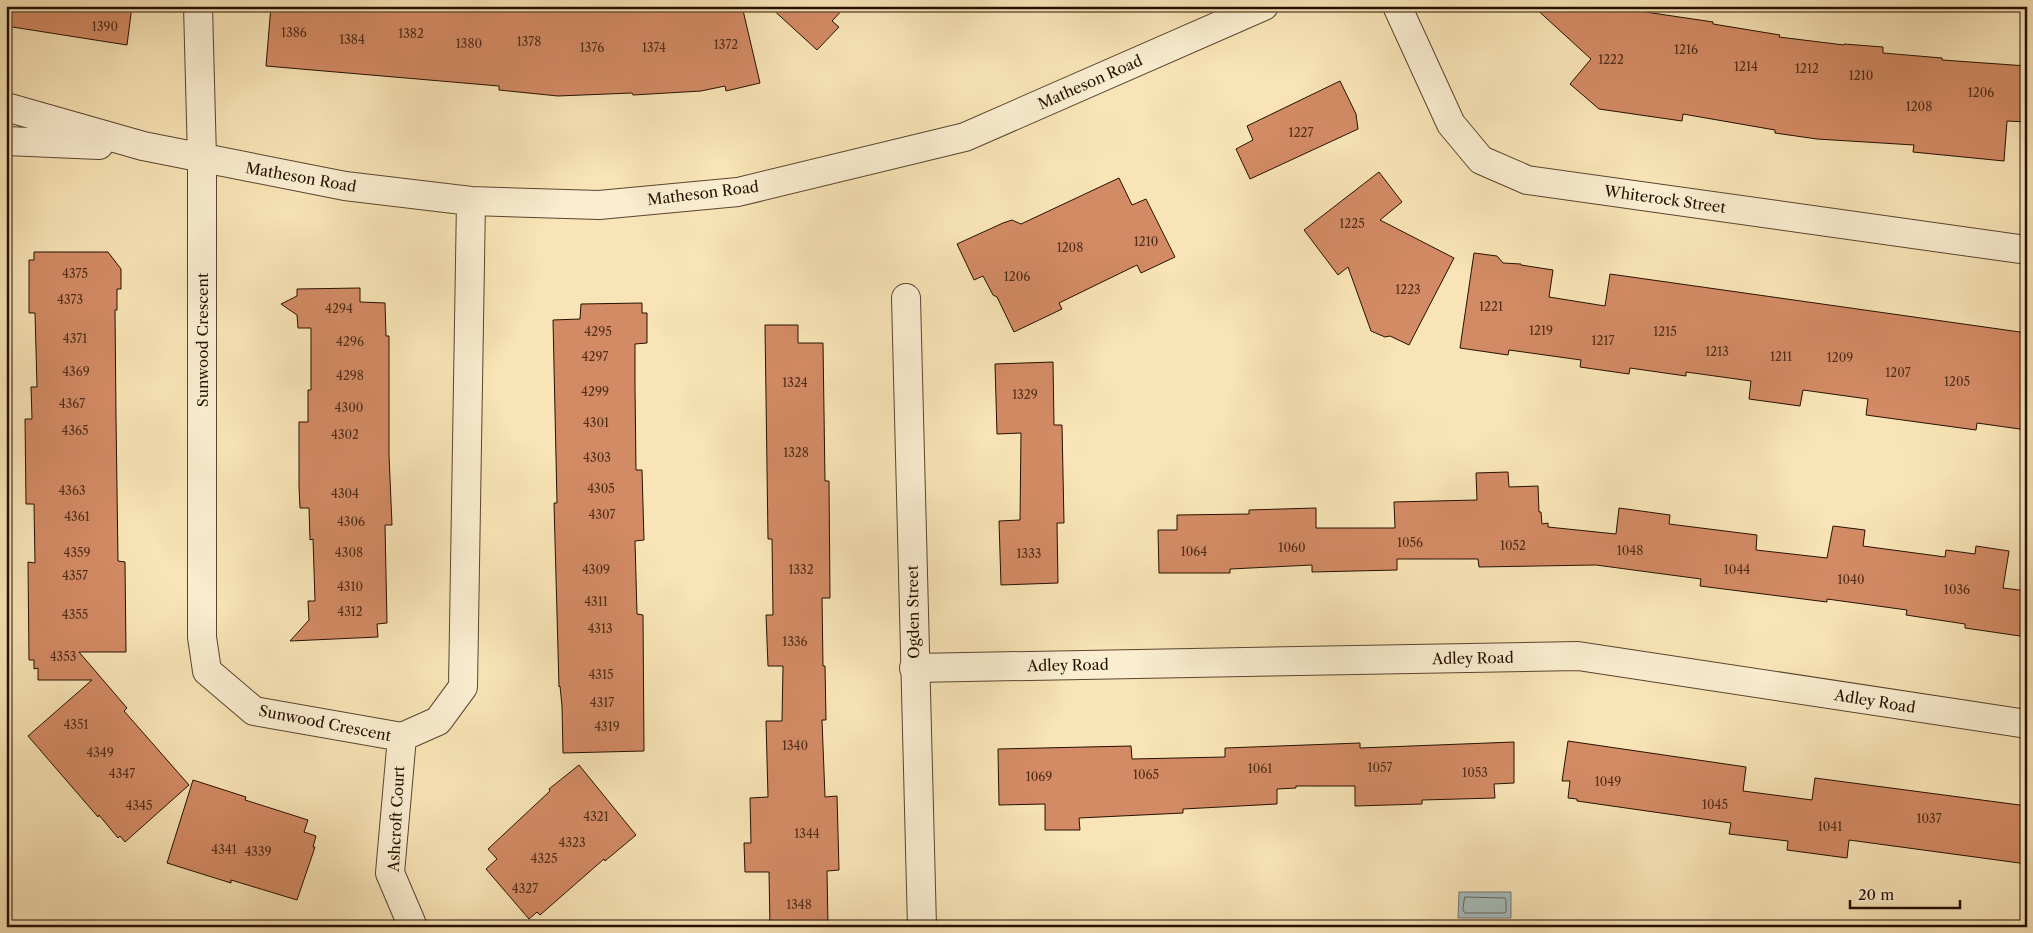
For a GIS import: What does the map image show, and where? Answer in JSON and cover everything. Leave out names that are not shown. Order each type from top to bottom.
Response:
[{"type":"street","name":"Sunwood Crescent","points":[[198,6],[202,158],[202,637],[207,671],[254,711],[402,737],[438,721],[464,687],[470,201]]},
{"type":"street","name":"Matheson Road","points":[[6,107],[143,146],[345,186],[470,201],[599,205],[738,192],[965,137],[1264,6]]},
{"type":"street","name":"Whiterock Street","points":[[1397,6],[1451,124],[1481,160],[1527,180],[2027,250]]},
{"type":"street","name":"Matheson Road","points":[[6,141],[143,146]]},
{"type":"street","name":"Ogden Street","points":[[906,298],[922,927]]},
{"type":"street","name":"Adley Road","points":[[914,668],[1578,656],[2027,724]]},
{"type":"street","name":"Ashcroft Court","points":[[402,737],[390,873],[413,927]]},
{"type":"water","points":[[1459,892],[1511,892],[1511,918],[1458,918]]},
{"type":"building","points":[[6,6],[132,6],[127,45],[6,26]]},
{"type":"building","points":[[271,6],[742,6],[760,83],[726,91],[725,86],[701,91],[633,95],[632,93],[558,96],[499,90],[499,86],[266,66]]},
{"type":"building","points":[[769,6],[846,6],[832,21],[839,27],[817,50]]},
{"type":"building","points":[[1533,6],[1605,6],[1713,22],[1713,24],[1780,35],[1779,37],[1844,45],[1883,47],[1883,53],[1942,58],[1942,60],[2027,66],[2027,122],[2007,121],[2004,161],[1913,152],[1914,145],[1817,139],[1775,133],[1775,130],[1683,114],[1682,121],[1599,109],[1570,84],[1591,59]]},
{"type":"building","points":[[1340,81],[1356,114],[1358,129],[1250,179],[1236,149],[1253,140],[1247,126]]},
{"type":"building","points":[[1379,172],[1402,202],[1380,220],[1454,258],[1409,345],[1390,336],[1385,337],[1371,331],[1348,267],[1338,275],[1304,230]]},
{"type":"building","points":[[1119,178],[1132,205],[1146,199],[1175,257],[1141,273],[1137,265],[1059,303],[1062,309],[1014,332],[997,297],[993,295],[983,276],[974,280],[957,244],[1012,220],[1021,224]]},
{"type":"building","points":[[34,252],[108,252],[121,269],[121,289],[117,289],[117,310],[115,310],[116,416],[118,561],[125,562],[126,652],[79,652],[127,708],[124,711],[189,785],[125,842],[120,836],[118,838],[99,815],[98,817],[28,736],[92,680],[38,680],[38,668],[34,669],[34,660],[29,660],[28,562],[35,563],[34,504],[26,504],[25,419],[32,419],[31,387],[37,387],[35,313],[29,313],[29,260],[34,260]]},
{"type":"building","points":[[1474,253],[1497,256],[1503,263],[1521,264],[1553,270],[1549,297],[1605,306],[1610,274],[2027,333],[2027,430],[1977,423],[1976,430],[1866,415],[1868,399],[1803,390],[1800,406],[1749,399],[1751,381],[1686,372],[1686,376],[1630,368],[1629,374],[1580,367],[1581,360],[1509,350],[1508,355],[1460,348]]},
{"type":"building","points":[[360,288],[360,302],[385,303],[386,336],[389,336],[389,455],[392,525],[385,525],[387,623],[377,624],[378,637],[290,641],[309,620],[308,601],[315,601],[313,539],[310,540],[309,508],[300,508],[299,487],[299,422],[308,422],[308,390],[311,390],[311,328],[298,328],[297,315],[281,304],[297,296],[297,289]]},
{"type":"building","points":[[642,303],[642,313],[647,313],[647,343],[635,344],[635,386],[636,470],[642,470],[644,540],[635,541],[637,614],[643,615],[644,751],[563,753],[562,706],[559,687],[554,503],[557,503],[553,320],[580,319],[581,304]]},
{"type":"building","points":[[765,325],[798,325],[798,343],[823,343],[825,481],[829,481],[830,598],[822,598],[826,720],[822,720],[825,797],[837,796],[839,870],[827,871],[828,927],[770,927],[769,872],[745,872],[744,843],[751,843],[750,798],[768,797],[766,721],[782,721],[783,666],[768,666],[766,615],[773,615],[772,539],[768,539]]},
{"type":"building","points":[[1053,362],[1054,425],[1062,425],[1064,523],[1057,523],[1058,583],[1001,585],[999,521],[1020,520],[1021,433],[997,434],[995,364]]},
{"type":"building","points":[[1508,472],[1509,487],[1538,486],[1539,512],[1541,512],[1542,524],[1548,523],[1548,527],[1616,534],[1619,508],[1670,515],[1669,524],[1757,535],[1756,550],[1827,558],[1833,526],[1865,530],[1863,546],[1945,557],[1946,550],[1975,554],[1976,546],[2009,551],[2003,588],[2027,591],[2027,637],[1965,628],[1965,624],[1906,615],[1907,610],[1827,599],[1827,602],[1700,586],[1701,579],[1596,565],[1479,567],[1478,559],[1397,559],[1397,570],[1312,572],[1312,565],[1230,569],[1230,573],[1159,573],[1158,530],[1177,530],[1177,515],[1249,514],[1249,510],[1316,508],[1316,528],[1395,528],[1394,502],[1477,500],[1476,473]]},
{"type":"building","points":[[1568,741],[1746,767],[1743,791],[1812,800],[1815,778],[2027,806],[2027,864],[1849,840],[1847,858],[1787,850],[1788,841],[1729,834],[1731,823],[1577,801],[1577,799],[1568,798],[1570,781],[1562,781]]},
{"type":"building","points":[[1514,742],[1514,783],[1494,784],[1495,798],[1422,800],[1422,804],[1355,806],[1355,786],[1296,786],[1296,788],[1277,789],[1277,804],[1183,809],[1183,813],[1079,818],[1080,830],[1045,830],[1045,804],[999,805],[998,749],[1131,746],[1132,759],[1225,757],[1225,748],[1360,743],[1360,748]]},
{"type":"building","points":[[579,765],[636,835],[605,861],[604,859],[540,915],[537,912],[529,919],[486,869],[497,859],[488,849],[550,791],[549,789]]},
{"type":"building","points":[[193,780],[246,797],[245,800],[308,820],[304,832],[316,836],[313,847],[315,847],[297,900],[231,880],[231,883],[167,863]]}]
